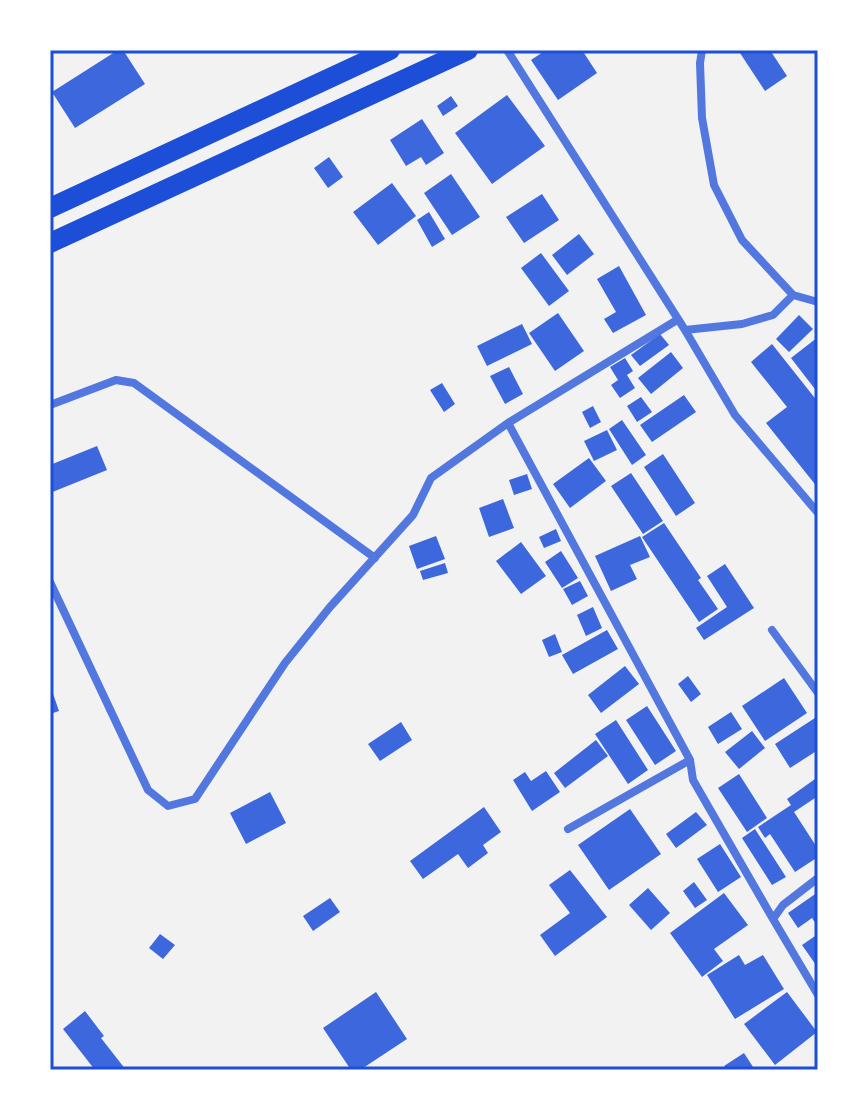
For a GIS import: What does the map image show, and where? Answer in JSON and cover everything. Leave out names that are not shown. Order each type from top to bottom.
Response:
[{"type":"main road","points":[[50,208],[390,50]]},
{"type":"main road","points":[[50,243],[468,50]]},
{"type":"street","points":[[507,50],[685,330],[735,415],[818,513]]},
{"type":"street","points":[[702,50],[702,118],[714,185],[742,240],[793,295],[818,302]]},
{"type":"street","points":[[685,330],[742,324],[773,315],[793,295]]},
{"type":"street","points":[[50,582],[148,790],[168,806],[195,799],[285,663],[330,607],[413,515],[431,478],[508,423],[677,320]]},
{"type":"street","points":[[50,405],[116,380],[134,383],[375,558]]},
{"type":"street","points":[[508,423],[690,760],[693,780],[818,995]]},
{"type":"street","points":[[772,630],[818,693]]},
{"type":"street","points":[[568,829],[690,760]]},
{"type":"street","points":[[773,919],[783,905],[818,878]]},
{"type":"building","points":[[118,50],[123,50],[145,84],[75,128],[52,92]]},
{"type":"building","points":[[546,50],[582,50],[597,73],[558,100],[531,60]]},
{"type":"building","points":[[738,50],[770,50],[787,76],[765,91]]},
{"type":"building","points":[[507,95],[545,146],[492,184],[455,133]]},
{"type":"building","points":[[451,96],[458,106],[443,116],[437,106]]},
{"type":"building","points":[[422,119],[444,153],[426,165],[421,157],[406,166],[390,140]]},
{"type":"building","points":[[329,157],[343,177],[328,188],[314,168]]},
{"type":"building","points":[[451,174],[480,217],[452,235],[424,193]]},
{"type":"building","points":[[392,183],[416,216],[378,245],[353,212]]},
{"type":"building","points":[[542,194],[559,220],[524,243],[506,217]]},
{"type":"building","points":[[429,212],[445,239],[432,247],[417,220]]},
{"type":"building","points":[[579,234],[594,254],[567,275],[552,255]]},
{"type":"building","points":[[541,253],[569,291],[549,306],[521,268]]},
{"type":"building","points":[[619,266],[646,315],[613,333],[604,319],[616,312],[597,279]]},
{"type":"building","points":[[558,313],[584,351],[555,371],[529,333]]},
{"type":"building","points":[[799,315],[813,329],[789,352],[776,339]]},
{"type":"building","points":[[522,324],[532,344],[487,366],[477,346]]},
{"type":"building","points":[[660,334],[669,345],[640,366],[631,355]]},
{"type":"building","points":[[818,337],[818,393],[791,358]]},
{"type":"building","points":[[772,344],[818,402],[818,488],[766,423],[787,407],[751,362]]},
{"type":"building","points":[[671,352],[683,368],[651,394],[638,378]]},
{"type":"building","points":[[625,358],[633,371],[627,375],[635,388],[620,398],[611,385],[618,380],[610,367]]},
{"type":"building","points":[[509,367],[523,394],[505,404],[490,376]]},
{"type":"building","points":[[442,383],[455,404],[444,412],[430,390]]},
{"type":"building","points":[[684,395],[696,412],[652,442],[640,425]]},
{"type":"building","points":[[641,397],[652,412],[637,422],[627,406]]},
{"type":"building","points":[[593,406],[601,422],[590,428],[582,412]]},
{"type":"building","points":[[622,420],[646,455],[632,465],[609,429]]},
{"type":"building","points":[[607,430],[617,450],[594,461],[584,441]]},
{"type":"building","points":[[97,446],[107,470],[50,493],[50,465]]},
{"type":"building","points":[[663,454],[695,503],[676,516],[644,467]]},
{"type":"building","points":[[589,458],[606,481],[570,508],[553,484]]},
{"type":"building","points":[[631,473],[663,521],[643,534],[611,486]]},
{"type":"building","points":[[527,474],[532,489],[514,495],[509,480]]},
{"type":"building","points":[[503,499],[514,528],[489,537],[479,508]]},
{"type":"building","points":[[664,523],[718,609],[699,622],[642,537]]},
{"type":"building","points":[[556,529],[561,541],[544,548],[539,537]]},
{"type":"building","points":[[436,536],[445,559],[417,569],[409,546]]},
{"type":"building","points":[[640,536],[650,557],[630,565],[637,579],[611,591],[595,556]]},
{"type":"building","points":[[521,542],[546,576],[521,594],[496,561]]},
{"type":"building","points":[[561,551],[578,578],[562,588],[545,562]]},
{"type":"building","points":[[445,563],[448,573],[423,580],[420,571]]},
{"type":"building","points":[[725,564],[754,608],[704,640],[696,628],[727,607],[707,576]]},
{"type":"building","points":[[580,581],[588,596],[572,605],[563,589]]},
{"type":"building","points":[[593,607],[602,628],[586,636],[577,615]]},
{"type":"building","points":[[607,630],[618,649],[573,674],[562,655]]},
{"type":"building","points":[[555,634],[562,652],[549,657],[542,640]]},
{"type":"building","points":[[625,666],[639,684],[601,713],[588,695]]},
{"type":"building","points":[[688,676],[701,694],[691,702],[678,684]]},
{"type":"building","points":[[784,678],[807,713],[765,741],[742,706]]},
{"type":"building","points":[[50,685],[59,711],[50,714]]},
{"type":"building","points":[[647,706],[676,751],[655,765],[626,720]]},
{"type":"building","points":[[731,712],[742,729],[718,744],[708,727]]},
{"type":"building","points":[[818,716],[818,750],[790,768],[775,744]]},
{"type":"building","points":[[616,720],[648,770],[628,784],[595,734]]},
{"type":"building","points":[[401,722],[412,740],[380,761],[368,744]]},
{"type":"building","points":[[752,731],[765,748],[739,769],[725,752]]},
{"type":"building","points":[[596,740],[608,756],[565,788],[554,773]]},
{"type":"building","points":[[546,771],[560,792],[532,811],[513,780],[525,772],[531,781]]},
{"type":"building","points":[[739,774],[767,818],[747,832],[718,788]]},
{"type":"building","points":[[815,779],[818,796],[794,812],[818,849],[818,857],[795,872],[770,834],[765,838],[758,827],[791,805],[787,799]]},
{"type":"building","points":[[270,792],[286,823],[246,844],[230,813]]},
{"type":"building","points":[[484,807],[501,832],[483,845],[488,853],[468,868],[458,854],[423,879],[410,861]]},
{"type":"building","points":[[630,809],[661,854],[609,890],[578,845]]},
{"type":"building","points":[[696,812],[707,825],[676,848],[666,834]]},
{"type":"building","points":[[755,829],[786,877],[772,885],[742,838]]},
{"type":"building","points":[[720,844],[741,877],[718,892],[697,859]]},
{"type":"building","points":[[570,870],[607,917],[555,956],[540,935],[570,913],[549,885]]},
{"type":"building","points":[[694,882],[707,900],[695,908],[683,891]]},
{"type":"building","points":[[648,888],[670,913],[651,930],[629,905]]},
{"type":"building","points":[[818,892],[818,927],[812,918],[798,928],[788,913]]},
{"type":"building","points":[[724,893],[748,925],[714,949],[723,961],[702,977],[670,933]]},
{"type":"building","points":[[330,898],[340,912],[313,931],[303,916]]},
{"type":"building","points":[[160,934],[175,945],[163,959],[149,948]]},
{"type":"building","points":[[818,934],[818,963],[816,965],[802,945]]},
{"type":"building","points":[[739,955],[745,965],[763,955],[784,989],[735,1019],[707,975]]},
{"type":"building","points":[[376,992],[407,1039],[360,1070],[351,1070],[323,1028]]},
{"type":"building","points":[[787,992],[817,1032],[775,1065],[744,1024]]},
{"type":"building","points":[[85,1011],[126,1070],[95,1070],[63,1029]]},
{"type":"building","points":[[744,1053],[755,1070],[727,1070],[724,1066]]}]
